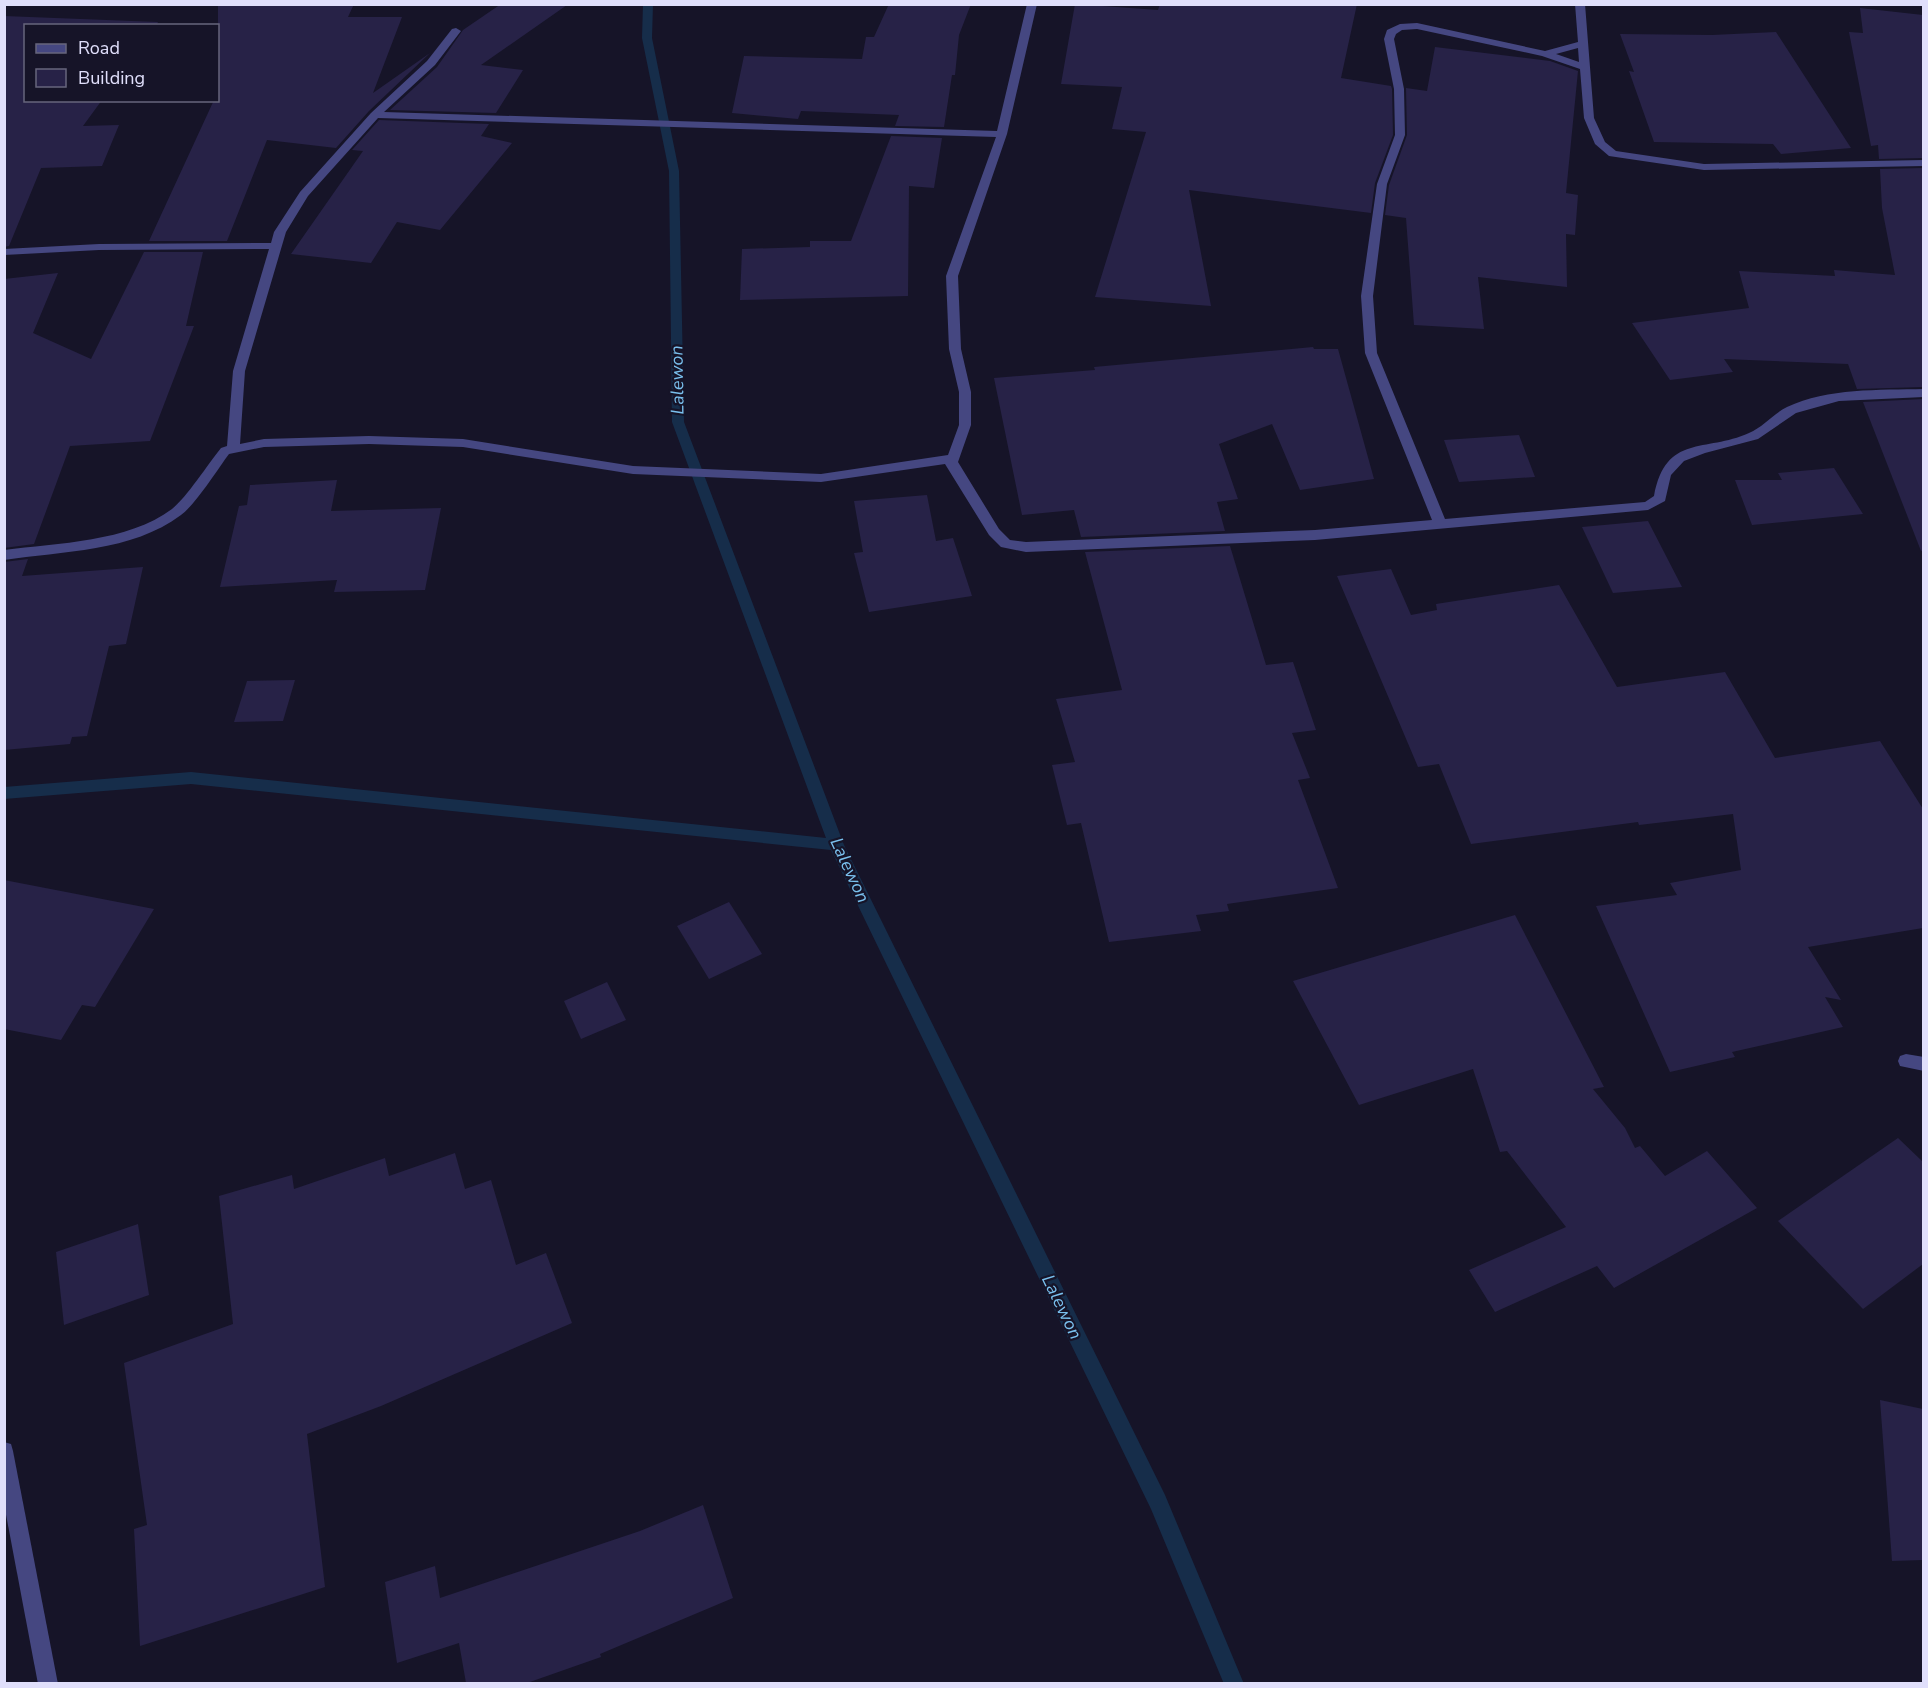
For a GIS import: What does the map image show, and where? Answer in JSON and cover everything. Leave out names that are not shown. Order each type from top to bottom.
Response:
[{"type":"street","points":[[952,462],[965,425],[965,392],[955,349],[952,276],[1002,134],[1032,4]]},
{"type":"street","points":[[1580,4],[1589,118],[1600,144],[1612,154],[1704,167],[1923,163]]},
{"type":"street","points":[[1440,524],[1371,352],[1367,296],[1382,184],[1400,135],[1399,89],[1389,39],[1391,32],[1400,27],[1417,26],[1545,54],[1585,67]]},
{"type":"street","points":[[233,447],[239,371],[280,232],[304,194],[375,115],[431,63],[456,31]]},
{"type":"street","points":[[1545,54],[1584,43]]},
{"type":"street","points":[[375,115],[1002,134]]},
{"type":"street","points":[[4,252],[99,247],[274,246]]},
{"type":"street","points":[[4,555],[122,538],[155,525],[178,511],[219,457],[233,447],[264,443],[369,440],[463,443],[633,470],[821,478],[939,459],[952,462],[994,532],[1006,544],[1026,547],[1315,535],[1647,506],[1660,498],[1665,474],[1674,461],[1705,449],[1753,436],[1792,411],[1819,402],[1876,394],[1923,393]]},
{"type":"street","points":[[1906,1061],[1923,1064]]},
{"type":"street","points":[[4,1451],[48,1683]]},
{"type":"building","points":[[218,4],[354,4],[348,17],[402,17],[373,93],[430,53],[369,111],[336,148],[267,140],[227,241],[149,241],[213,102],[219,102]]},
{"type":"building","points":[[501,4],[567,5],[481,65],[523,70],[496,113],[390,110],[437,67],[463,30]]},
{"type":"building","points":[[889,4],[971,4],[959,35],[955,75],[952,75],[944,127],[895,126],[899,115],[801,111],[798,119],[732,113],[744,56],[862,59],[866,37],[874,37]]},
{"type":"building","points":[[1075,4],[1158,10],[1160,4],[1357,4],[1341,78],[1391,86],[1392,89],[1393,135],[1375,183],[1371,213],[1189,190],[1211,306],[1095,297],[1146,132],[1112,129],[1122,87],[1061,84]]},
{"type":"building","points":[[1860,8],[1923,15],[1923,158],[1879,159],[1878,145],[1871,146],[1849,32],[1863,33]]},
{"type":"building","points":[[4,16],[158,22],[157,24],[24,24],[24,102],[101,102],[83,126],[119,125],[102,166],[41,168],[9,246],[4,247]]},
{"type":"building","points":[[1776,32],[1851,148],[1781,154],[1773,144],[1654,142],[1629,71],[1634,72],[1620,34],[1712,35]]},
{"type":"building","points":[[1435,47],[1550,61],[1578,71],[1566,193],[1578,195],[1575,235],[1566,234],[1567,287],[1478,277],[1484,329],[1414,325],[1406,218],[1385,215],[1389,185],[1407,135],[1406,88],[1427,91]]},
{"type":"building","points":[[379,120],[489,124],[481,136],[512,143],[440,230],[397,222],[371,263],[291,254],[363,151],[352,150]]},
{"type":"building","points":[[891,136],[942,138],[934,188],[909,186],[908,296],[740,300],[742,249],[810,247],[810,241],[851,241]]},
{"type":"building","points":[[1923,168],[1923,387],[1857,389],[1848,364],[1724,359],[1733,372],[1670,380],[1632,323],[1749,308],[1739,271],[1835,276],[1834,270],[1895,275],[1882,208],[1880,169]]},
{"type":"building","points":[[144,252],[203,252],[186,326],[194,326],[150,441],[70,446],[34,544],[4,548],[4,279],[58,273],[33,333],[91,359]]},
{"type":"building","points":[[1313,347],[1314,349],[1338,349],[1374,479],[1300,490],[1272,424],[1219,444],[1238,499],[1217,502],[1225,531],[1081,537],[1074,510],[1022,515],[994,378],[1095,370],[1094,367]]},
{"type":"building","points":[[1923,399],[1923,550],[1921,551],[1863,402]]},
{"type":"building","points":[[1519,435],[1535,477],[1459,482],[1444,440]]},
{"type":"building","points":[[1834,468],[1863,514],[1752,525],[1735,480],[1782,480],[1778,473]]},
{"type":"building","points":[[337,480],[331,511],[441,508],[425,590],[334,592],[337,580],[220,587],[239,506],[247,505],[250,485]]},
{"type":"building","points":[[927,495],[936,541],[953,538],[972,596],[869,612],[854,553],[863,552],[854,501]]},
{"type":"building","points":[[1648,521],[1682,587],[1613,593],[1582,527]]},
{"type":"building","points":[[1230,546],[1266,665],[1293,662],[1316,730],[1292,733],[1310,778],[1298,780],[1338,888],[1227,904],[1229,911],[1196,915],[1201,931],[1109,942],[1081,823],[1067,825],[1052,765],[1075,762],[1056,699],[1122,690],[1085,552]]},
{"type":"building","points":[[28,559],[22,576],[143,567],[126,644],[109,646],[87,736],[72,737],[70,744],[4,750],[4,562]]},
{"type":"building","points":[[1391,569],[1411,615],[1437,610],[1436,604],[1559,585],[1617,687],[1725,672],[1775,758],[1880,741],[1923,809],[1923,928],[1808,947],[1841,1000],[1825,997],[1843,1027],[1732,1052],[1735,1057],[1670,1072],[1596,906],[1677,895],[1670,883],[1741,870],[1733,814],[1639,825],[1638,822],[1471,844],[1439,764],[1418,767],[1337,576]]},
{"type":"building","points":[[295,680],[283,721],[234,722],[247,681]]},
{"type":"building","points":[[4,880],[154,909],[95,1007],[82,1005],[61,1040],[4,1029]]},
{"type":"building","points":[[729,902],[762,954],[709,979],[677,926]]},
{"type":"building","points":[[1515,915],[1604,1087],[1593,1089],[1625,1128],[1635,1148],[1640,1146],[1665,1176],[1707,1151],[1757,1208],[1614,1288],[1597,1266],[1495,1312],[1469,1270],[1566,1227],[1507,1151],[1500,1152],[1473,1069],[1359,1105],[1293,981]]},
{"type":"building","points":[[607,982],[626,1020],[581,1039],[564,1001]]},
{"type":"building","points":[[1898,1138],[1923,1162],[1923,1264],[1863,1309],[1778,1221]]},
{"type":"building","points":[[455,1153],[465,1189],[491,1180],[516,1265],[546,1253],[572,1323],[381,1406],[307,1434],[325,1587],[140,1646],[134,1529],[147,1525],[124,1363],[233,1324],[219,1196],[292,1175],[294,1189],[385,1158],[389,1176]]},
{"type":"building","points":[[138,1224],[149,1295],[64,1325],[56,1252]]},
{"type":"building","points":[[1880,1400],[1923,1409],[1923,1560],[1892,1561]]},
{"type":"building","points":[[703,1505],[733,1598],[600,1654],[601,1657],[527,1683],[466,1683],[459,1643],[397,1663],[385,1582],[435,1566],[440,1598],[640,1531]]},
{"type":"waterway","name":"Lalewon","points":[[648,4],[647,38],[674,171],[678,422],[836,845]]},
{"type":"waterway","points":[[4,793],[191,778],[836,845]]},
{"type":"waterway","name":"Lalewon","points":[[836,845],[1158,1502],[1234,1684]]}]
